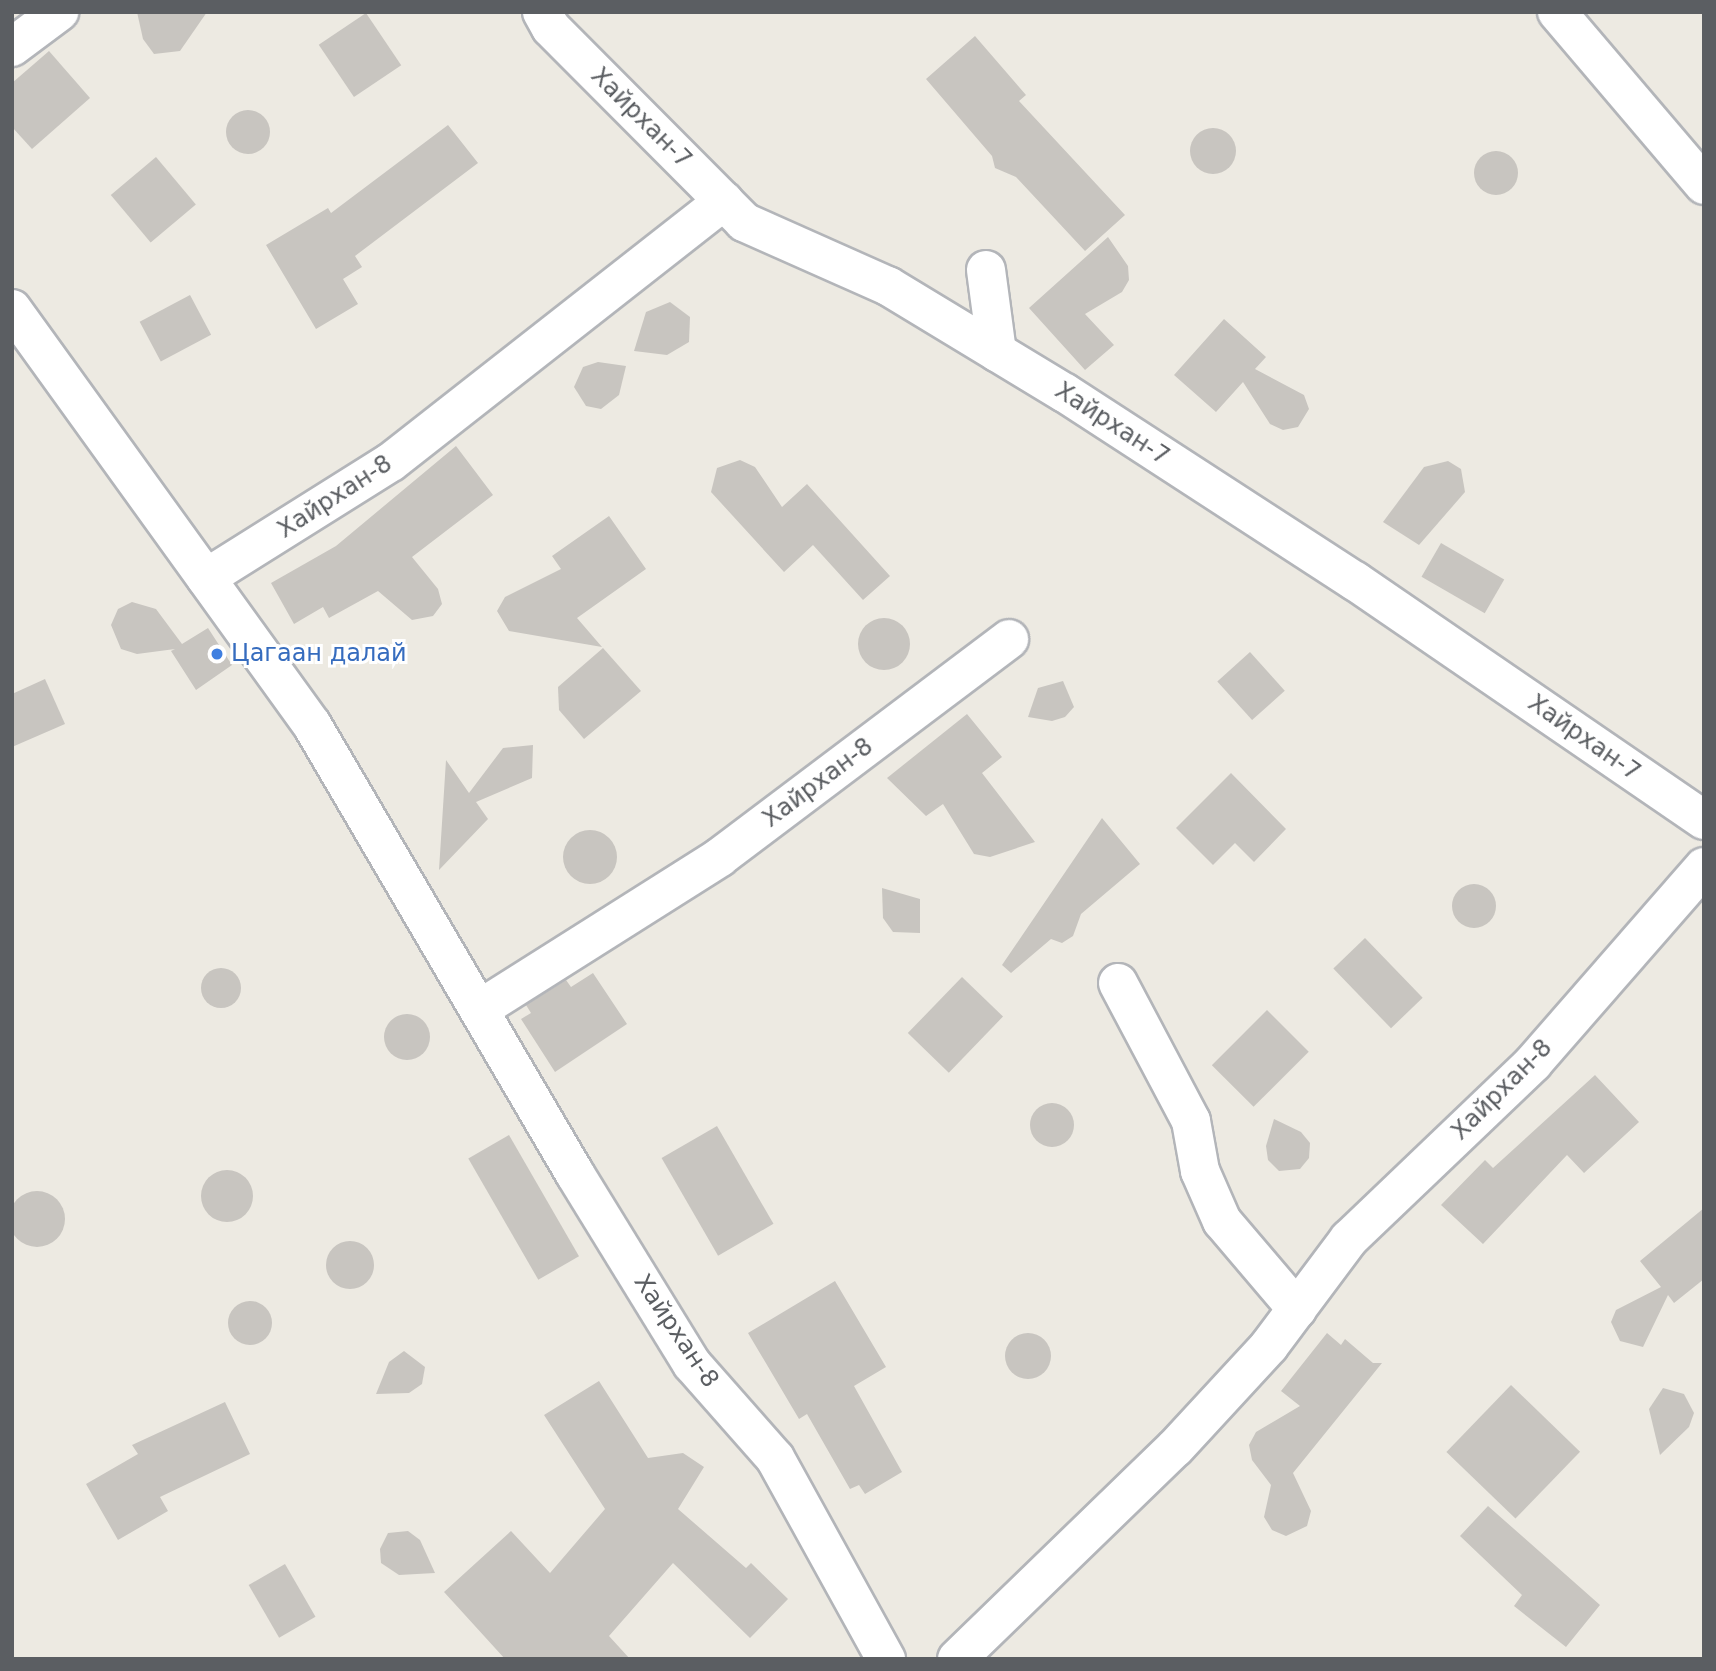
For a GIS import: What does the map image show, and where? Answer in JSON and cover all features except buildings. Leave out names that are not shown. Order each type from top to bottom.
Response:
[{"type":"street","points":[[12,47],[59,12]]},
{"type":"street","name":"Хайрхан-7","points":[[542,12],[551,28],[744,222],[888,286],[997,352],[1355,581],[1704,820]]},
{"type":"street","points":[[1557,12],[1704,185]]},
{"type":"street","name":"Хайрхан-8","points":[[206,578],[391,462],[724,201]]},
{"type":"street","points":[[986,270],[997,352]]},
{"type":"street","name":"Хайрхан-8","points":[[12,309],[312,725],[692,1364],[775,1458],[871,1656]]},
{"type":"street","name":"Хайрхан-8","points":[[480,1009],[720,857],[1009,639]]},
{"type":"street","name":"Хайрхан-8","points":[[957,1659],[1175,1448],[1297,1309],[1349,1239],[1533,1063],[1704,867]]},
{"type":"street","points":[[1118,983],[1192,1121],[1200,1171],[1222,1220],[1297,1309]]},
{"type":"place","name":"Цагаан далай","points":[[217,654]]}]
